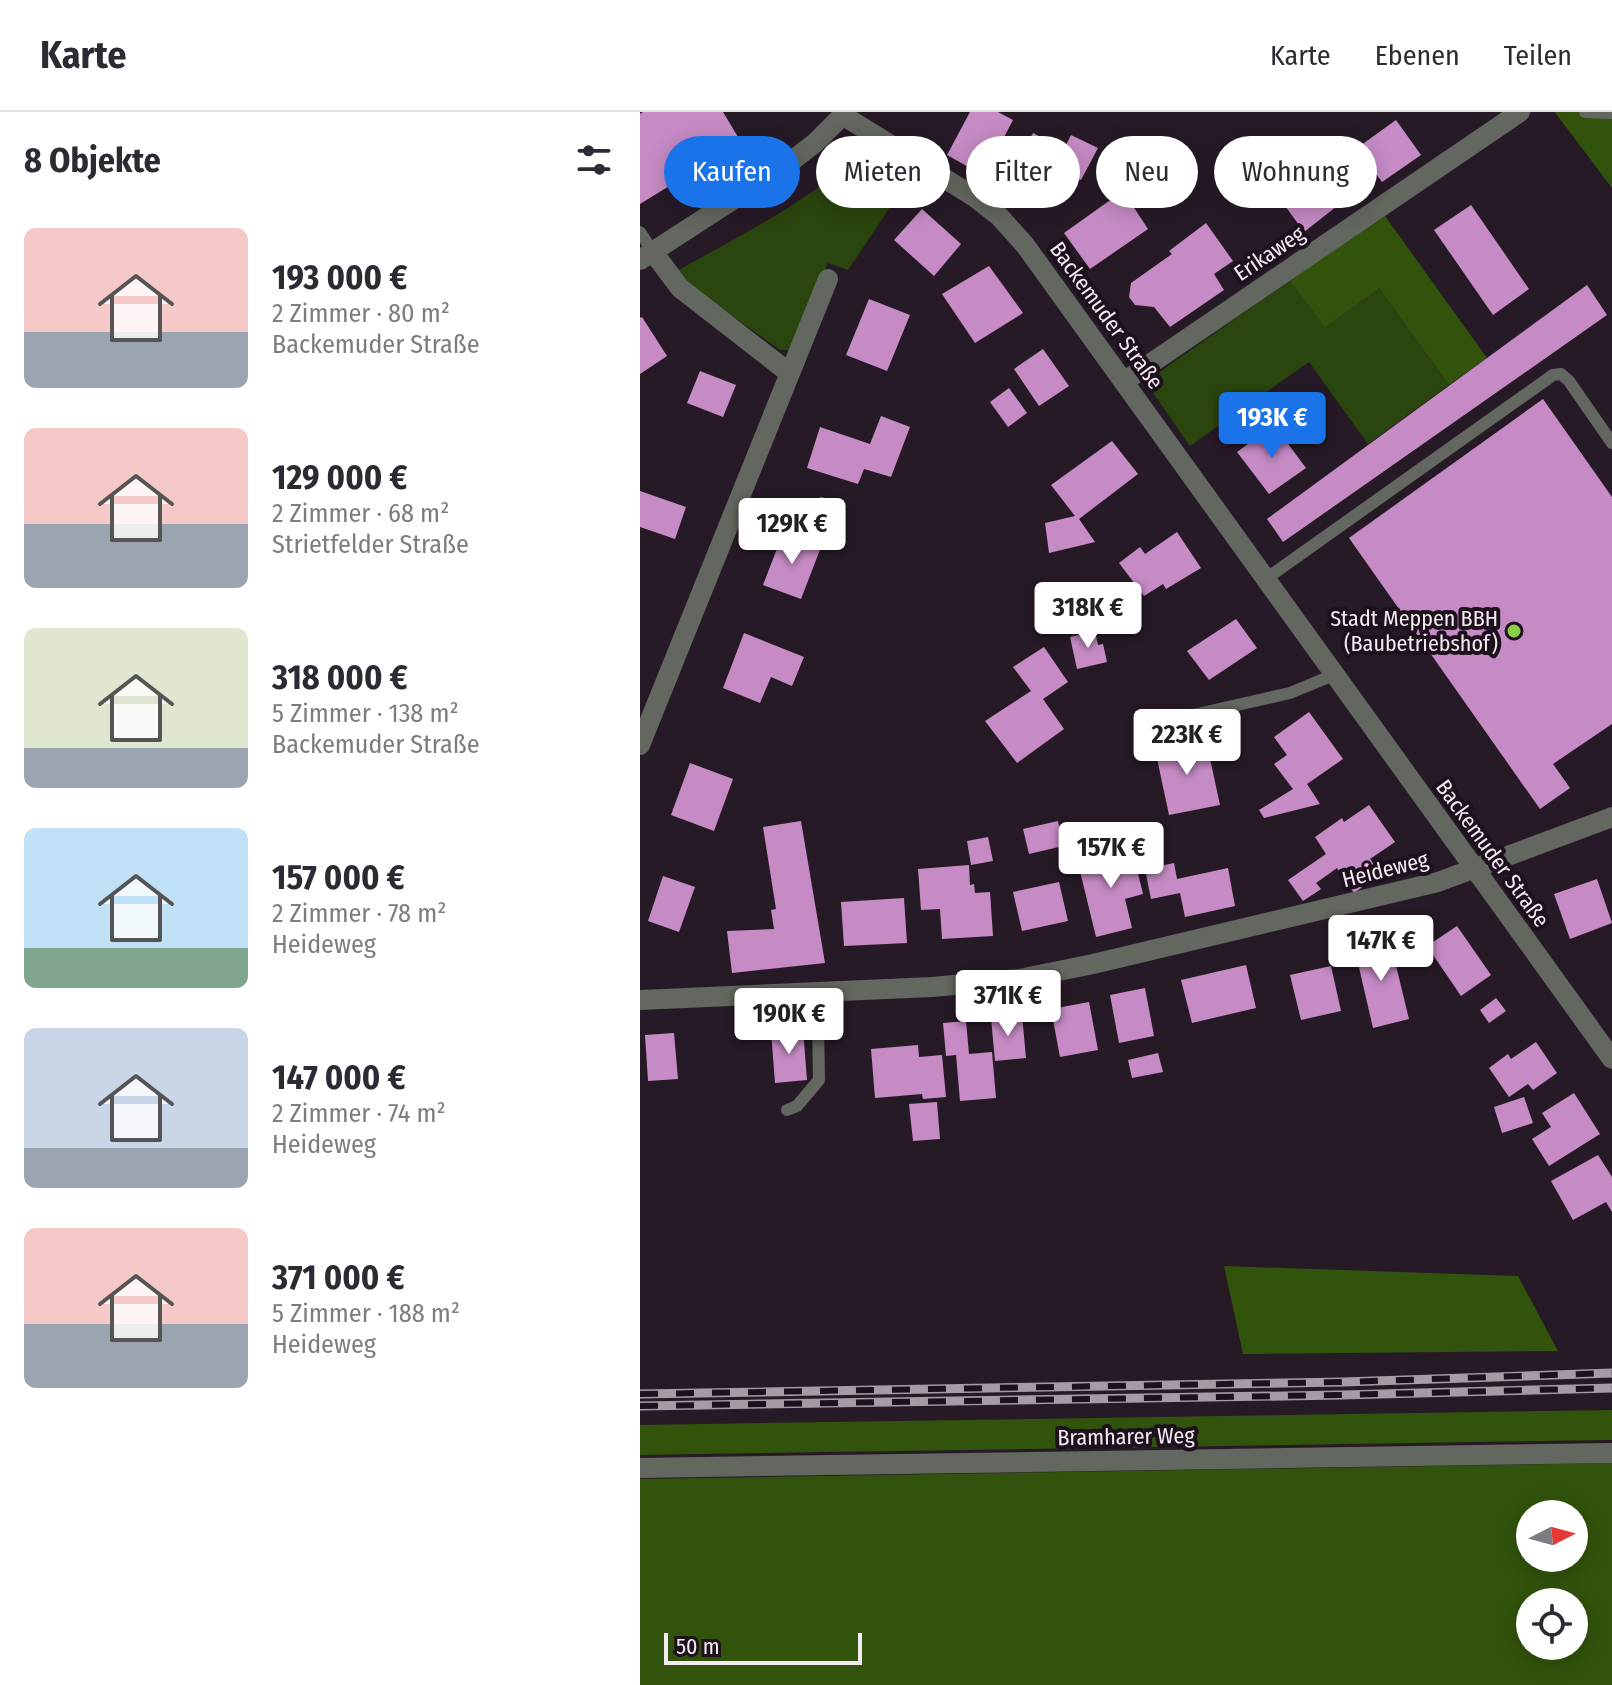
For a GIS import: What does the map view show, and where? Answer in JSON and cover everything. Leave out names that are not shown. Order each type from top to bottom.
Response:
[{"type":"street","name":"Erikaweg","points":[[1125,381],[1520,112]]},
{"type":"street","name":"Backemuder Straße","points":[[845,114],[976,198],[999,216],[1025,245],[1612,1059]]},
{"type":"street","points":[[788,372],[680,288],[646,256],[785,166],[845,114]]},
{"type":"street","points":[[640,745],[828,279]]},
{"type":"street","name":"Heideweg","points":[[640,1000],[932,987],[1019,979],[1108,961],[1438,882],[1612,817]]},
{"type":"street","name":"Bramharer Weg","points":[[640,1468],[1612,1453]]},
{"type":"lane","points":[[1585,112],[1612,113]]},
{"type":"lane","points":[[640,232],[646,256]]},
{"type":"lane","points":[[1267,578],[1545,377],[1561,374],[1569,381],[1612,443]]},
{"type":"lane","points":[[1153,724],[1290,693],[1336,674]]},
{"type":"lane","points":[[787,1110],[797,1106],[819,1080],[814,993]]},
{"type":"green space","points":[[1555,112],[1612,112],[1612,188],[1560,119]]},
{"type":"green space","points":[[816,189],[816,208],[890,208],[848,270],[828,263],[790,350],[780,350],[675,272],[786,208],[800,208],[800,199]]},
{"type":"green space","points":[[1385,216],[1487,358],[1449,385],[1379,288],[1325,327],[1290,280]]},
{"type":"green space","points":[[1290,280],[1379,288],[1449,385],[1368,444],[1309,362],[1190,446],[1151,390],[1154,376]]},
{"type":"green space","points":[[1224,1266],[1518,1276],[1558,1351],[1243,1354]]},
{"type":"green space","points":[[1612,1410],[1612,1440],[640,1455],[640,1425]]},
{"type":"green space","points":[[1612,1463],[1612,1685],[640,1685],[640,1479]]},
{"type":"building","points":[[723,112],[737,136],[664,136],[664,189],[640,204],[640,114]]},
{"type":"building","points":[[970,112],[998,112],[1013,120],[1005,136],[966,136],[966,166],[950,157],[950,149]]},
{"type":"building","points":[[1396,120],[1421,155],[1382,182],[1377,175],[1377,136],[1374,136]]},
{"type":"building","points":[[1080,139],[1096,147],[1080,179]]},
{"type":"building","points":[[1471,205],[1529,289],[1493,315],[1434,230]]},
{"type":"building","points":[[1099,208],[1134,208],[1148,229],[1090,269],[1064,233]]},
{"type":"building","points":[[1287,208],[1335,208],[1304,232]]},
{"type":"building","points":[[922,209],[961,244],[934,276],[894,240]]},
{"type":"building","points":[[1206,223],[1233,261],[1214,274],[1224,290],[1170,327],[1154,307],[1135,305],[1129,297],[1131,283],[1172,254],[1169,251]]},
{"type":"building","points":[[989,266],[1023,313],[975,343],[942,294]]},
{"type":"building","points":[[1587,285],[1607,315],[1283,542],[1267,519]]},
{"type":"building","points":[[869,299],[910,315],[887,371],[846,355]]},
{"type":"building","points":[[640,318],[667,356],[640,374]]},
{"type":"building","points":[[1043,349],[1069,386],[1039,406],[1014,369]]},
{"type":"building","points":[[700,371],[736,385],[723,417],[687,403]]},
{"type":"building","points":[[1009,388],[1027,413],[1008,427],[990,402]]},
{"type":"building","name":"Stadt Meppen BBH (Baubetriebshof)","points":[[1543,399],[1612,497],[1612,724],[1553,764],[1570,788],[1540,809],[1349,538]]},
{"type":"building","points":[[881,416],[910,427],[891,477],[864,469],[858,484],[807,468],[820,427],[870,444]]},
{"type":"building","points":[[1274,425],[1306,468],[1269,494],[1237,452]]},
{"type":"building","points":[[1112,441],[1138,474],[1079,519],[1095,542],[1049,553],[1045,523],[1075,516],[1051,485]]},
{"type":"building","points":[[640,491],[686,507],[675,539],[640,527]]},
{"type":"building","points":[[823,497],[828,520],[791,529],[785,505]]},
{"type":"building","points":[[1177,532],[1201,568],[1166,589],[1163,584],[1144,596],[1119,563],[1140,547],[1145,554]]},
{"type":"building","points":[[783,533],[821,547],[801,599],[763,585]]},
{"type":"building","points":[[1236,619],[1257,648],[1209,680],[1187,651]]},
{"type":"building","points":[[1095,631],[1098,645],[1103,644],[1107,662],[1077,669],[1070,637]]},
{"type":"building","points":[[744,633],[804,657],[792,686],[771,677],[760,703],[723,688]]},
{"type":"building","points":[[1044,647],[1068,682],[1043,699],[1064,729],[1017,763],[985,721],[1031,691],[1013,667]]},
{"type":"building","points":[[1309,712],[1343,759],[1307,784],[1320,804],[1264,818],[1259,810],[1293,789],[1274,764],[1287,755],[1274,737]]},
{"type":"building","points":[[1206,740],[1220,805],[1169,815],[1155,749]]},
{"type":"building","points":[[690,763],[733,779],[714,831],[671,815]]},
{"type":"building","points":[[1369,805],[1395,842],[1370,859],[1381,874],[1354,893],[1337,868],[1316,883],[1321,889],[1303,901],[1288,880],[1326,854],[1315,837],[1342,818],[1344,822]]},
{"type":"building","points":[[801,821],[825,963],[732,973],[727,931],[774,929],[771,910],[776,909],[763,827]]},
{"type":"building","points":[[1058,821],[1063,846],[1029,854],[1023,829]]},
{"type":"building","points":[[988,837],[993,861],[971,865],[967,841]]},
{"type":"building","points":[[1132,849],[1143,894],[1125,899],[1132,928],[1096,937],[1078,863]]},
{"type":"building","points":[[1174,863],[1177,879],[1228,868],[1235,906],[1185,917],[1180,893],[1151,899],[1145,869]]},
{"type":"building","points":[[969,865],[970,885],[974,884],[975,893],[990,892],[993,936],[942,939],[940,909],[921,910],[918,869]]},
{"type":"building","points":[[663,876],[695,887],[679,932],[648,921]]},
{"type":"building","points":[[1597,879],[1612,923],[1570,939],[1554,894]]},
{"type":"building","points":[[1059,882],[1068,921],[1022,931],[1013,892]]},
{"type":"building","points":[[904,898],[907,943],[844,946],[841,902]]},
{"type":"building","points":[[1457,926],[1491,975],[1461,996],[1427,946]]},
{"type":"building","points":[[1389,937],[1409,1019],[1373,1028],[1354,946]]},
{"type":"building","points":[[1246,965],[1256,1008],[1192,1023],[1181,980]]},
{"type":"building","points":[[1331,966],[1341,1011],[1301,1020],[1290,975]]},
{"type":"building","points":[[1145,988],[1154,1036],[1119,1043],[1110,995]]},
{"type":"building","points":[[1496,998],[1506,1011],[1489,1023],[1480,1010]]},
{"type":"building","points":[[1089,1002],[1098,1050],[1060,1057],[1051,1009]]},
{"type":"building","points":[[1022,1015],[1026,1058],[995,1061],[991,1018]]},
{"type":"building","points":[[966,1021],[969,1054],[992,1052],[996,1098],[960,1101],[956,1055],[946,1056],[943,1023]]},
{"type":"building","points":[[803,1029],[807,1080],[775,1083],[771,1031]]},
{"type":"building","points":[[674,1033],[678,1079],[648,1081],[645,1035]]},
{"type":"building","points":[[1536,1042],[1557,1073],[1533,1090],[1528,1084],[1509,1097],[1489,1068],[1508,1054],[1511,1059]]},
{"type":"building","points":[[918,1045],[919,1057],[942,1055],[946,1097],[923,1099],[922,1094],[875,1098],[871,1049]]},
{"type":"building","points":[[1158,1053],[1163,1072],[1132,1078],[1128,1060]]},
{"type":"building","points":[[1574,1093],[1600,1134],[1549,1166],[1532,1139],[1551,1127],[1542,1113]]},
{"type":"building","points":[[1524,1097],[1533,1123],[1502,1133],[1494,1107]]},
{"type":"building","points":[[937,1102],[940,1139],[913,1141],[909,1104]]},
{"type":"building","points":[[1598,1155],[1612,1177],[1612,1212],[1606,1202],[1573,1220],[1551,1181]]},
{"type":"railway","points":[[640,1394],[1343,1382],[1612,1373]]},
{"type":"railway","points":[[640,1406],[1612,1388]]},
{"type":"place","name":"Stadt Meppen BBH (Baubetriebshof)","points":[[1514,631]]}]
